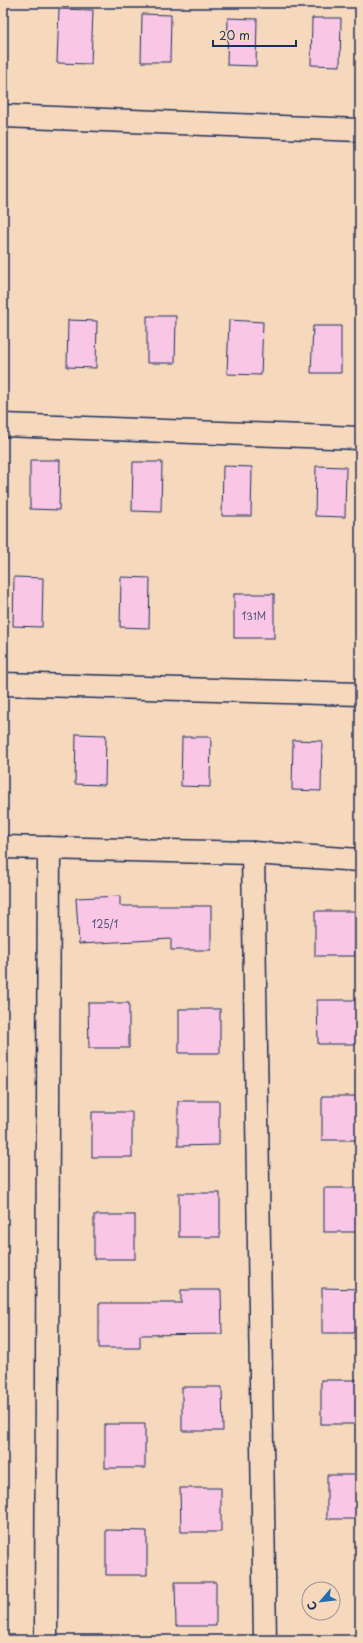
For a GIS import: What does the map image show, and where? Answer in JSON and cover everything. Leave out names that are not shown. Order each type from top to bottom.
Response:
[{"type":"street","points":[[3,116],[360,130]]},
{"type":"street","points":[[3,425],[360,438]]},
{"type":"street","points":[[3,684],[360,694]]},
{"type":"street","points":[[3,847],[253,853],[360,860]]},
{"type":"street","points":[[46,1640],[49,848]]},
{"type":"street","points":[[253,853],[265,1640]]},
{"type":"building","points":[[59,9],[93,10],[91,64],[57,63]]},
{"type":"building","points":[[142,14],[171,15],[170,62],[141,62]]},
{"type":"building","points":[[228,18],[257,19],[256,66],[227,65]]},
{"type":"building","points":[[312,18],[341,18],[340,66],[311,65]]},
{"type":"building","points":[[147,316],[176,316],[175,363],[147,363]]},
{"type":"building","points":[[68,320],[97,321],[96,368],[67,367]]},
{"type":"building","points":[[229,320],[263,322],[261,375],[227,374]]},
{"type":"building","points":[[313,326],[341,326],[341,373],[311,373]]},
{"type":"building","points":[[30,460],[60,460],[59,510],[30,509]]},
{"type":"building","points":[[133,462],[162,462],[161,512],[132,511]]},
{"type":"building","points":[[223,466],[252,467],[251,516],[222,516]]},
{"type":"building","points":[[316,466],[346,467],[345,517],[315,516]]},
{"type":"building","points":[[14,577],[43,578],[42,627],[13,626]]},
{"type":"building","points":[[121,577],[150,578],[149,628],[120,627]]},
{"type":"building","points":[[234,594],[274,594],[274,638],[234,638]]},
{"type":"building","points":[[76,734],[106,735],[105,785],[75,784]]},
{"type":"building","points":[[182,737],[211,737],[210,787],[181,786]]},
{"type":"building","points":[[293,740],[322,741],[321,791],[292,790]]},
{"type":"building","points":[[120,896],[120,906],[211,906],[211,950],[171,950],[171,939],[79,944],[76,898]]},
{"type":"building","points":[[315,911],[355,911],[355,956],[315,956]]},
{"type":"building","points":[[317,1000],[358,1000],[358,1044],[318,1044]]},
{"type":"building","points":[[88,1003],[129,1003],[129,1048],[89,1048]]},
{"type":"building","points":[[179,1009],[220,1009],[220,1053],[179,1053]]},
{"type":"building","points":[[322,1096],[360,1096],[360,1140],[322,1140]]},
{"type":"building","points":[[178,1101],[219,1101],[219,1145],[178,1146]]},
{"type":"building","points":[[92,1112],[132,1112],[132,1157],[92,1157]]},
{"type":"building","points":[[324,1188],[360,1188],[360,1232],[324,1232]]},
{"type":"building","points":[[179,1193],[220,1193],[220,1237],[179,1237]]},
{"type":"building","points":[[94,1215],[135,1215],[135,1259],[94,1259]]},
{"type":"building","points":[[322,1288],[360,1289],[360,1333],[322,1333]]},
{"type":"building","points":[[181,1290],[221,1290],[222,1334],[140,1335],[140,1348],[99,1348],[99,1303],[181,1303]]},
{"type":"building","points":[[321,1380],[360,1380],[360,1424],[321,1424]]},
{"type":"building","points":[[182,1387],[222,1387],[223,1431],[182,1431]]},
{"type":"building","points":[[105,1424],[145,1424],[145,1468],[105,1468]]},
{"type":"building","points":[[327,1475],[360,1475],[360,1519],[327,1519]]},
{"type":"building","points":[[180,1488],[221,1488],[221,1532],[181,1532]]},
{"type":"building","points":[[106,1530],[147,1531],[147,1575],[106,1575]]},
{"type":"building","points":[[175,1582],[216,1582],[216,1626],[176,1626]]}]
